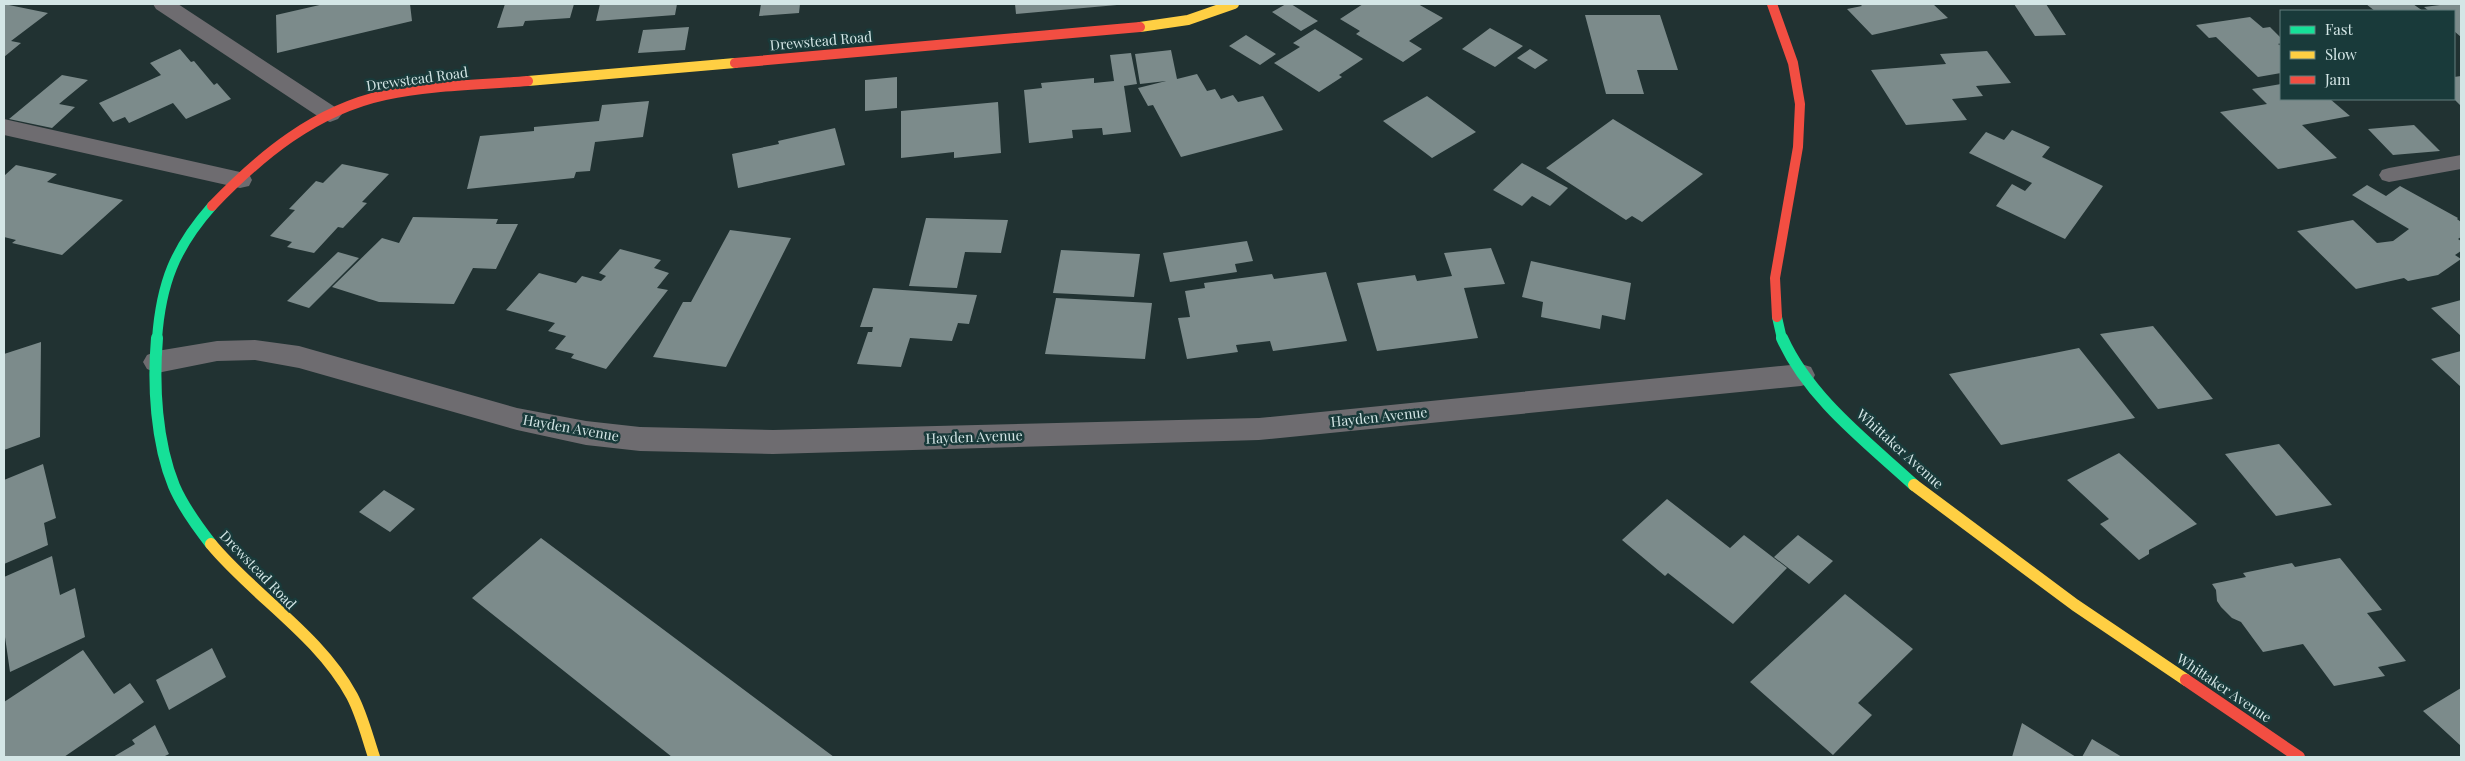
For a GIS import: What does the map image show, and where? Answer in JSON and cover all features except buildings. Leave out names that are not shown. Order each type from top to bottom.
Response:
[{"type":"street","points":[[164,4],[330,114]]},
{"type":"street","name":"Drewstead Road","points":[[374,757],[349,690],[324,658],[222,557],[179,495],[160,440],[157,362],[161,301],[169,270],[180,245],[210,209],[240,180],[290,137],[330,114],[356,102],[416,91],[1129,29],[1188,20],[1234,4]]},
{"type":"street","name":"Whittaker Avenue","points":[[1772,4],[1792,63],[1800,104],[1798,147],[1775,278],[1777,328],[1801,375],[1854,429],[1920,488],[2075,605],[2299,757]]},
{"type":"street","points":[[4,127],[240,180]]},
{"type":"street","name":"Hayden Avenue","points":[[157,362],[217,351],[255,350],[299,357],[517,419],[586,433],[640,439],[773,442],[1259,429],[1801,375]]},
{"type":"lane","points":[[2389,175],[2461,162]]},
{"type":"traffic: fast","points":[[211,544],[181,499],[173,483],[166,461],[157,406],[156,345],[158,317],[170,269],[188,236],[212,206]]},
{"type":"traffic: fast","points":[[1777,317],[1782,338],[1794,361],[1811,385],[1854,430],[1914,485]]},
{"type":"traffic: slow","points":[[1140,27],[1188,20],[1234,4]]},
{"type":"traffic: slow","points":[[528,81],[735,63]]},
{"type":"traffic: slow","points":[[1914,485],[2075,605],[2186,680]]},
{"type":"traffic: slow","points":[[211,544],[244,581],[299,632],[333,669],[348,689],[356,705],[374,757]]},
{"type":"traffic: jam","points":[[1772,4],[1793,63],[1800,104],[1798,147],[1775,278],[1777,317]]},
{"type":"traffic: jam","points":[[735,63],[1140,27]]},
{"type":"traffic: jam","points":[[212,206],[243,174],[281,144],[321,118],[342,108],[403,92],[528,81]]},
{"type":"traffic: jam","points":[[2186,680],[2299,757]]}]
